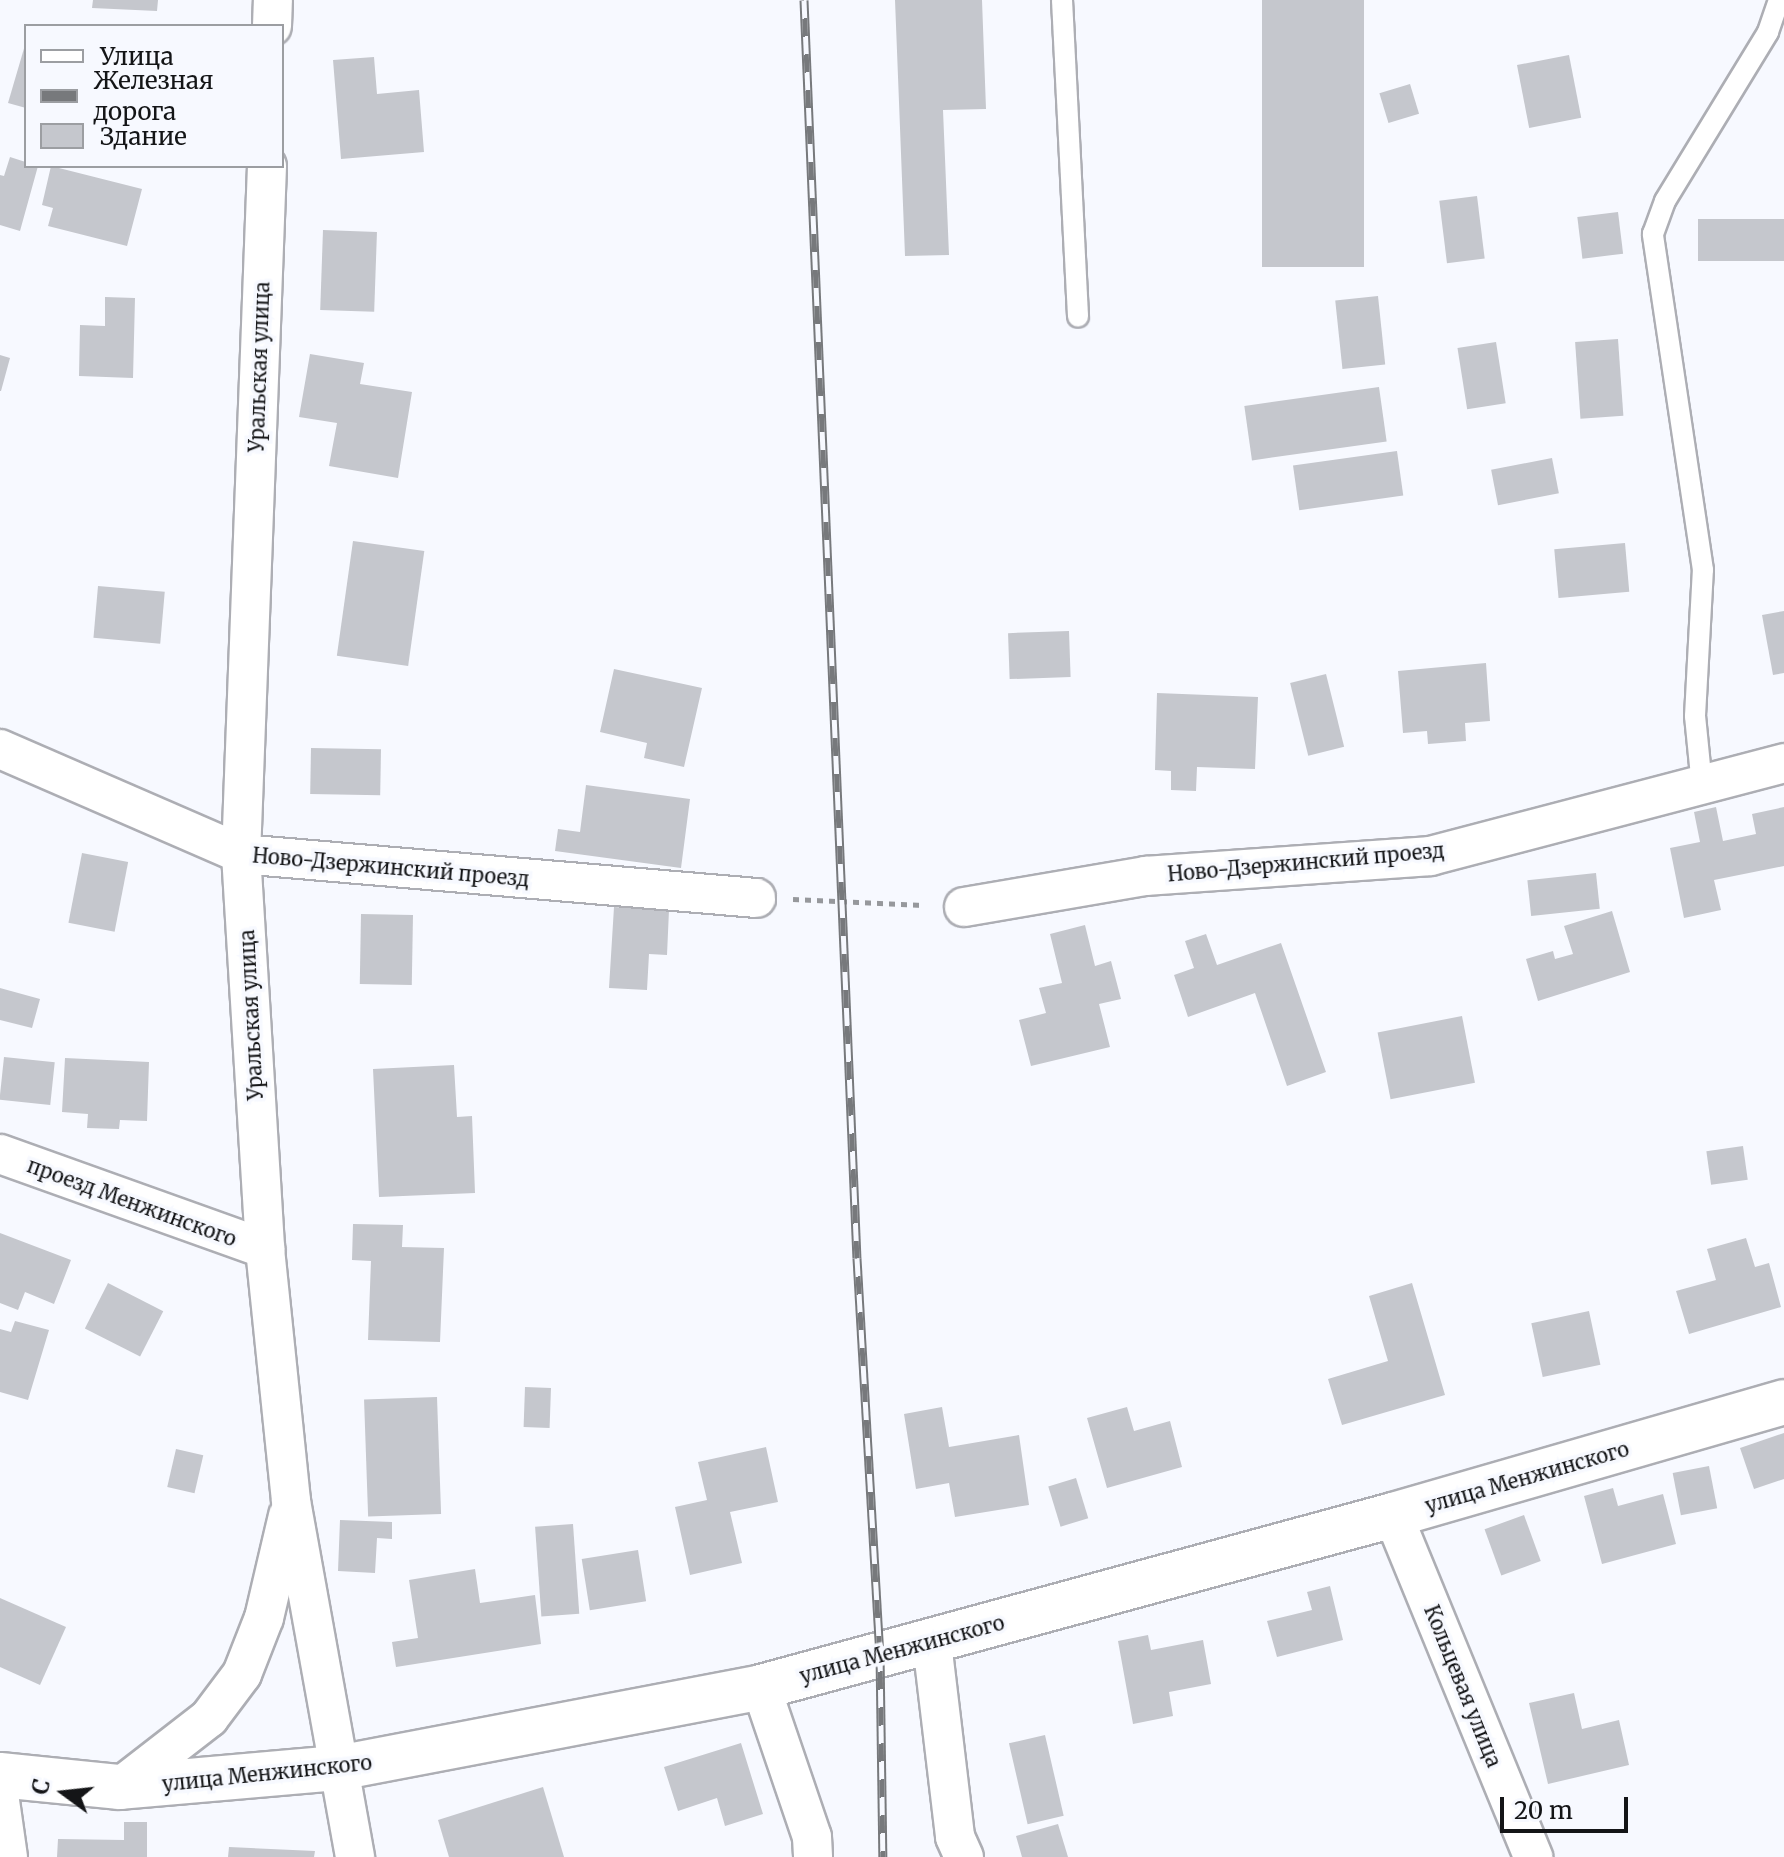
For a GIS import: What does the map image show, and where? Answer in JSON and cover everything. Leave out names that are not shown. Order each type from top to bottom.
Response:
[{"type":"street","points":[[272,24],[273,0]]},
{"type":"street","name":"Уральская улица","points":[[267,168],[241,854],[265,1249],[291,1501],[355,1857]]},
{"type":"street","name":"Ново-Дзержинский проезд","points":[[0,749],[241,854],[756,898]]},
{"type":"street","name":"Ново-Дзержинский проезд","points":[[964,907],[1146,876],[1430,856],[1784,763]]},
{"type":"street","name":"проезд Менжинского","points":[[0,1154],[265,1249]]},
{"type":"street","name":"улица Менжинского","points":[[0,1775],[120,1787],[338,1768],[761,1687],[932,1643],[1393,1515],[1784,1402]]},
{"type":"street","points":[[120,1787],[209,1718],[242,1674],[264,1618],[291,1501]]},
{"type":"street","name":"Кольцевая улица","points":[[1393,1515],[1533,1857]]},
{"type":"street","points":[[932,1643],[955,1837],[964,1857]]},
{"type":"street","points":[[761,1687],[812,1837],[813,1857]]},
{"type":"street","points":[[0,1801],[8,1857]]},
{"type":"lane","points":[[1062,0],[1078,317]]},
{"type":"lane","points":[[1702,786],[1695,716],[1703,570],[1653,234],[1665,201],[1768,32],[1779,0]]},
{"type":"path","points":[[756,898],[964,907]]},
{"type":"building","points":[[93,0],[158,0],[157,11],[92,8]]},
{"type":"building","points":[[895,0],[982,0],[986,109],[943,110],[949,255],[905,256]]},
{"type":"building","points":[[1262,0],[1364,0],[1364,267],[1262,267]]},
{"type":"building","points":[[24,48],[24,107],[8,103]]},
{"type":"building","points":[[1569,55],[1581,118],[1529,128],[1517,65]]},
{"type":"building","points":[[374,57],[377,94],[419,90],[424,152],[341,159],[333,60]]},
{"type":"building","points":[[1410,84],[1419,114],[1388,123],[1379,93]]},
{"type":"building","points":[[10,157],[24,162],[24,168],[37,168],[20,231],[0,225],[0,175],[4,176]]},
{"type":"building","points":[[51,168],[142,189],[127,246],[48,226],[53,208],[42,205]]},
{"type":"building","points":[[1477,196],[1485,259],[1447,263],[1439,201]]},
{"type":"building","points":[[1618,212],[1623,254],[1582,259],[1577,217]]},
{"type":"building","points":[[1698,219],[1784,219],[1784,261],[1698,261]]},
{"type":"building","points":[[323,230],[377,232],[374,312],[320,310]]},
{"type":"building","points":[[1378,296],[1385,365],[1342,369],[1335,300]]},
{"type":"building","points":[[105,297],[135,298],[133,378],[79,376],[80,325],[105,326]]},
{"type":"building","points":[[1618,339],[1623,416],[1580,419],[1575,342]]},
{"type":"building","points":[[1496,342],[1506,403],[1467,409],[1457,348]]},
{"type":"building","points":[[310,354],[364,363],[360,384],[412,392],[398,478],[329,466],[337,423],[299,417]]},
{"type":"building","points":[[0,355],[10,358],[1,391],[0,391]]},
{"type":"building","points":[[1379,387],[1387,441],[1252,460],[1244,406]]},
{"type":"building","points":[[1397,451],[1403,496],[1299,510],[1293,466]]},
{"type":"building","points":[[1552,458],[1559,493],[1498,505],[1491,470]]},
{"type":"building","points":[[353,541],[424,551],[408,666],[337,656]]},
{"type":"building","points":[[1625,543],[1629,592],[1559,598],[1554,549]]},
{"type":"building","points":[[98,586],[165,592],[160,644],[93,638]]},
{"type":"building","points":[[1784,611],[1784,673],[1773,675],[1762,615]]},
{"type":"building","points":[[1069,631],[1071,677],[1010,679],[1008,633]]},
{"type":"building","points":[[1486,663],[1490,721],[1465,723],[1466,741],[1428,744],[1427,731],[1403,733],[1398,671]]},
{"type":"building","points":[[614,669],[702,688],[684,767],[644,758],[647,743],[600,732]]},
{"type":"building","points":[[1326,674],[1344,747],[1308,756],[1290,683]]},
{"type":"building","points":[[1157,693],[1258,697],[1255,769],[1197,767],[1196,791],[1171,790],[1171,771],[1155,770]]},
{"type":"building","points":[[311,748],[381,749],[380,795],[310,794]]},
{"type":"building","points":[[586,785],[690,799],[681,868],[555,851],[558,829],[580,832]]},
{"type":"building","points":[[1716,807],[1723,841],[1756,834],[1752,814],[1784,807],[1784,866],[1714,880],[1721,910],[1684,918],[1670,848],[1700,842],[1694,812]]},
{"type":"building","points":[[82,853],[128,862],[115,932],[68,923]]},
{"type":"building","points":[[1596,873],[1600,909],[1531,916],[1527,880]]},
{"type":"building","points":[[614,907],[669,910],[667,955],[649,954],[647,990],[609,988]]},
{"type":"building","points":[[1612,911],[1630,972],[1538,1001],[1526,959],[1553,951],[1555,959],[1573,954],[1564,926]]},
{"type":"building","points":[[361,914],[413,915],[412,985],[360,984]]},
{"type":"building","points":[[1085,925],[1095,966],[1111,961],[1121,999],[1099,1004],[1110,1047],[1031,1066],[1019,1020],[1046,1013],[1039,988],[1062,983],[1050,934]]},
{"type":"building","points":[[1206,934],[1217,965],[1281,943],[1326,1072],[1287,1086],[1255,993],[1188,1017],[1174,975],[1194,968],[1185,941]]},
{"type":"building","points":[[0,988],[40,999],[32,1028],[0,1020]]},
{"type":"building","points":[[1462,1016],[1475,1083],[1391,1099],[1378,1032]]},
{"type":"building","points":[[4,1057],[55,1062],[50,1105],[0,1100]]},
{"type":"building","points":[[65,1058],[149,1062],[147,1121],[120,1120],[119,1129],[87,1128],[88,1114],[62,1112]]},
{"type":"building","points":[[454,1065],[457,1117],[472,1116],[475,1193],[379,1197],[373,1069]]},
{"type":"building","points":[[1743,1146],[1748,1180],[1711,1185],[1706,1151]]},
{"type":"building","points":[[353,1224],[403,1225],[402,1247],[444,1248],[440,1342],[368,1340],[371,1261],[352,1260]]},
{"type":"building","points":[[0,1233],[71,1260],[54,1304],[25,1292],[18,1310],[0,1303]]},
{"type":"building","points":[[1746,1238],[1755,1267],[1769,1263],[1781,1307],[1689,1334],[1676,1291],[1716,1280],[1707,1249]]},
{"type":"building","points":[[108,1283],[163,1311],[140,1357],[85,1328]]},
{"type":"building","points":[[1412,1283],[1445,1395],[1342,1425],[1328,1379],[1388,1361],[1369,1296]]},
{"type":"building","points":[[1589,1311],[1600,1365],[1543,1377],[1531,1323]]},
{"type":"building","points":[[15,1321],[49,1330],[28,1400],[0,1392],[0,1329],[11,1332]]},
{"type":"building","points":[[525,1387],[551,1388],[550,1428],[524,1427]]},
{"type":"building","points":[[437,1397],[441,1514],[368,1516],[364,1400]]},
{"type":"building","points":[[942,1407],[949,1447],[1019,1435],[1029,1505],[955,1517],[949,1483],[916,1489],[904,1414]]},
{"type":"building","points":[[1127,1407],[1134,1431],[1170,1421],[1182,1467],[1107,1488],[1087,1418]]},
{"type":"building","points":[[1784,1433],[1784,1479],[1754,1489],[1740,1448]]},
{"type":"building","points":[[766,1447],[778,1502],[730,1512],[742,1563],[690,1575],[675,1507],[707,1500],[698,1462]]},
{"type":"building","points":[[176,1449],[203,1455],[195,1493],[167,1487]]},
{"type":"building","points":[[1709,1466],[1717,1508],[1681,1515],[1673,1473]]},
{"type":"building","points":[[1076,1478],[1088,1518],[1061,1527],[1048,1486]]},
{"type":"building","points":[[1613,1488],[1618,1506],[1663,1494],[1676,1544],[1602,1564],[1584,1496]]},
{"type":"building","points":[[1524,1515],[1541,1561],[1501,1575],[1485,1529]]},
{"type":"building","points":[[340,1520],[392,1522],[392,1539],[377,1538],[375,1573],[338,1571]]},
{"type":"building","points":[[573,1524],[579,1614],[541,1616],[535,1527]]},
{"type":"building","points":[[638,1550],[646,1601],[590,1610],[582,1559]]},
{"type":"building","points":[[475,1569],[480,1603],[535,1595],[541,1644],[396,1667],[392,1642],[418,1638],[409,1580]]},
{"type":"building","points":[[1330,1586],[1343,1640],[1277,1657],[1267,1621],[1312,1610],[1307,1592]]},
{"type":"building","points":[[0,1598],[66,1627],[40,1685],[0,1667]]},
{"type":"building","points":[[1148,1635],[1151,1650],[1203,1640],[1211,1684],[1169,1692],[1173,1716],[1133,1724],[1118,1641]]},
{"type":"building","points":[[1574,1693],[1582,1729],[1619,1720],[1629,1765],[1548,1784],[1529,1703]]},
{"type":"building","points":[[1045,1735],[1064,1816],[1028,1824],[1009,1743]]},
{"type":"building","points":[[741,1743],[763,1814],[725,1826],[717,1798],[678,1811],[664,1767]]},
{"type":"building","points":[[543,1787],[564,1857],[449,1857],[438,1820]]},
{"type":"building","points":[[124,1822],[147,1822],[147,1857],[57,1857],[58,1839],[124,1840]]},
{"type":"building","points":[[1058,1824],[1068,1857],[1022,1857],[1016,1836]]},
{"type":"building","points":[[229,1847],[315,1851],[314,1857],[228,1857]]},
{"type":"railway","points":[[804,0],[857,1258],[880,1653],[883,1857]]}]
